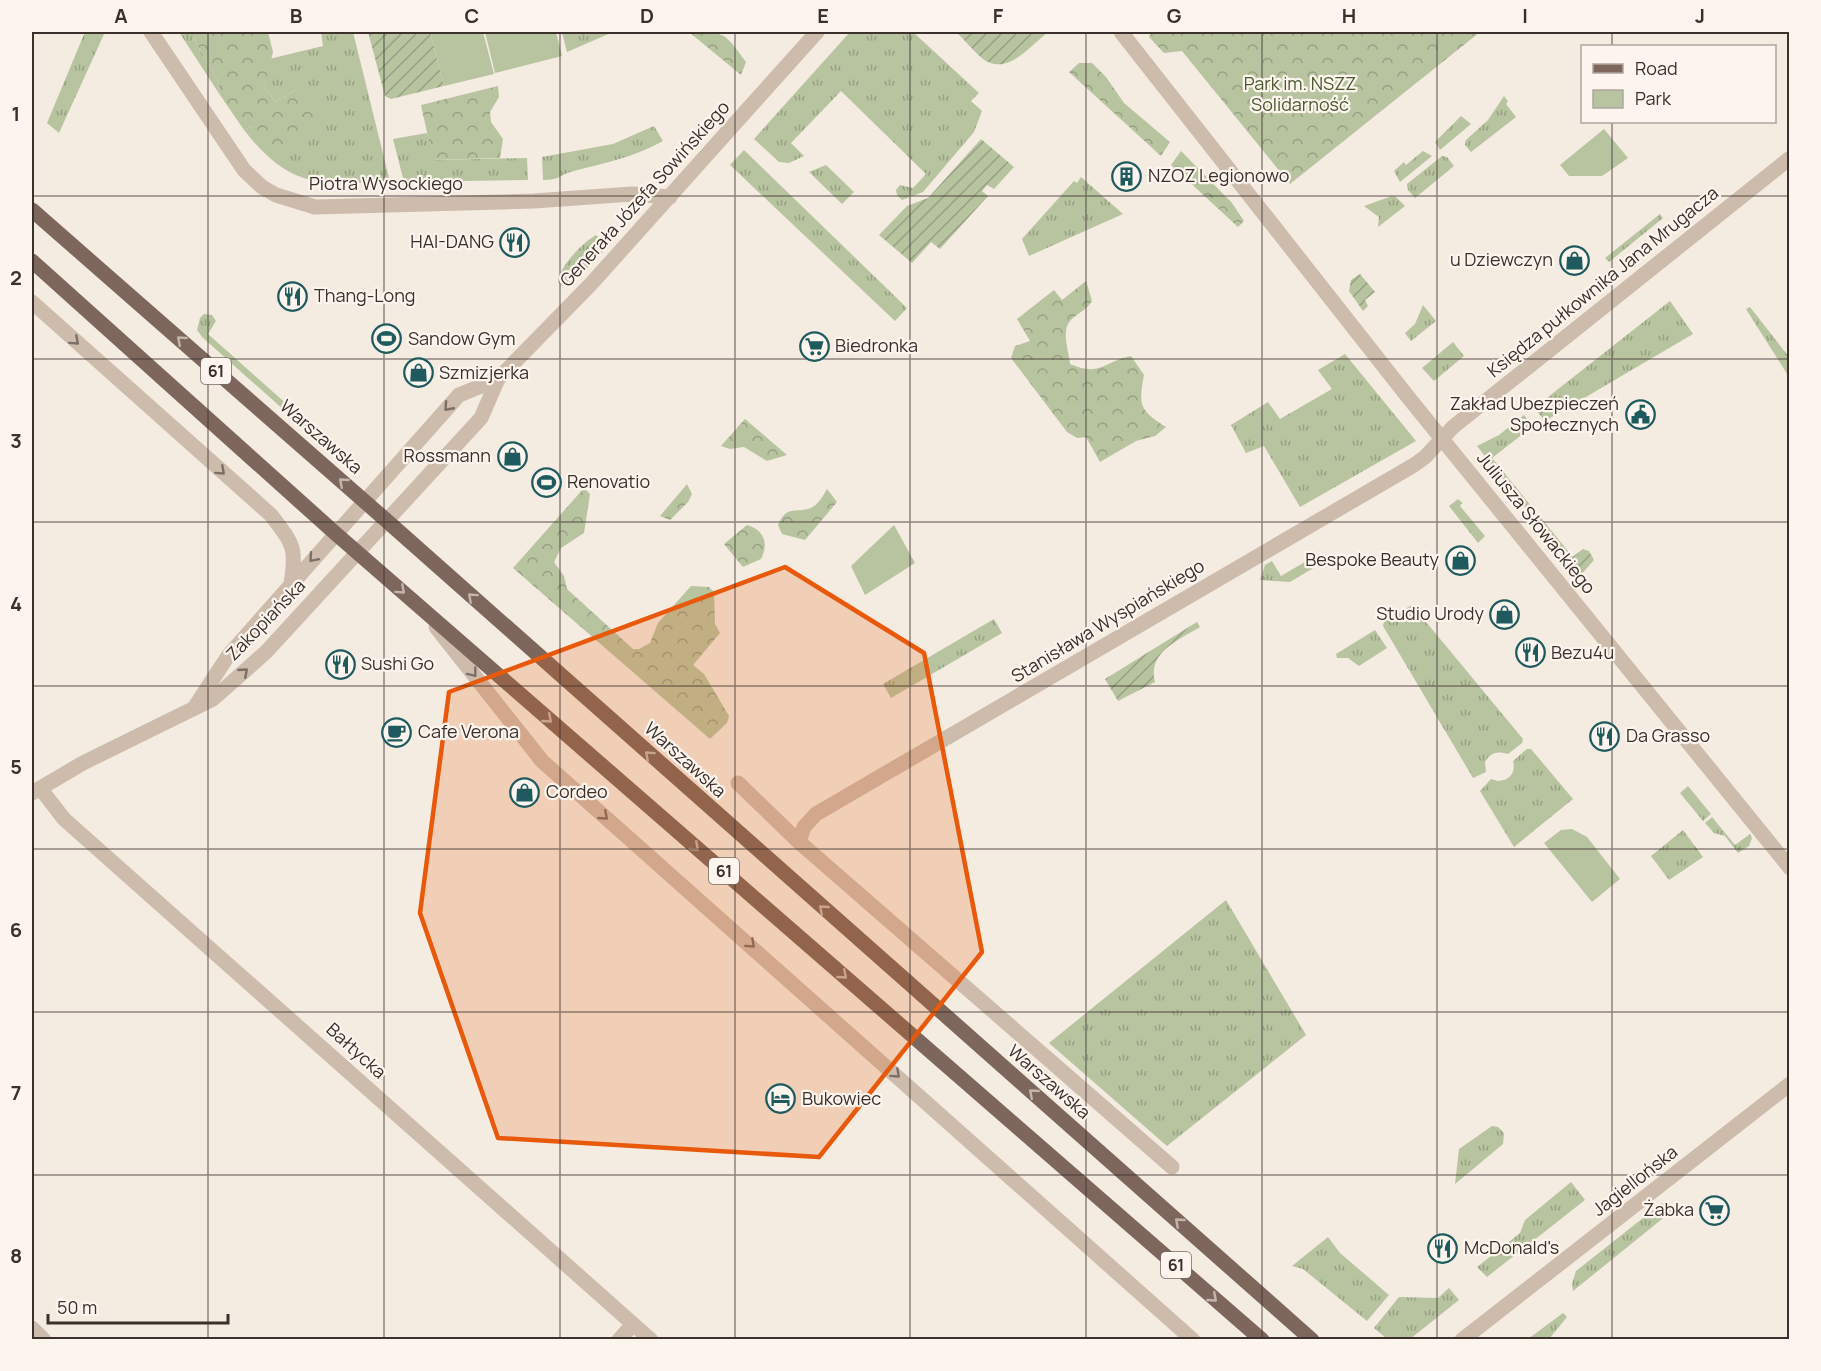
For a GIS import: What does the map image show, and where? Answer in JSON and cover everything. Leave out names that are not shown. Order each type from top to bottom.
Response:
[{"type":"main road","name":"Warszawska","points":[[32,210],[364,500],[1312,1340]]},
{"type":"main road","name":"61","points":[[32,261],[335,533],[1262,1340]]},
{"type":"street","name":"Piotra Wysockiego","points":[[151,32],[243,170],[262,187],[299,204],[337,208],[542,201],[632,194],[670,197]]},
{"type":"street","name":"Generała Józefa Sowińskiego","points":[[357,552],[481,418],[498,379],[670,197],[817,32]]},
{"type":"street","name":"Juliusza Słowackiego","points":[[1121,32],[1442,438],[1790,868]]},
{"type":"street","name":"Księdza pułkownika Jana Mrugacza","points":[[1442,438],[1790,158]]},
{"type":"street","points":[[32,302],[271,515],[289,539],[295,556],[291,584]]},
{"type":"street","name":"Generała Józefa Sowińskiego","points":[[335,533],[459,394],[498,379]]},
{"type":"street","name":"Stanisława Wyspiańskiego","points":[[799,842],[804,827],[816,814],[1414,465],[1442,438]]},
{"type":"street","name":"Zakopiańska","points":[[196,705],[228,656],[335,533]]},
{"type":"street","name":"Zakopiańska","points":[[36,790],[82,763],[170,722],[196,705],[213,699],[266,652],[357,552]]},
{"type":"street","points":[[423,610],[542,761],[1193,1340]]},
{"type":"street","points":[[738,783],[799,842],[1172,1167]]},
{"type":"street","name":"Bałtycka","points":[[36,790],[64,819],[651,1340]]},
{"type":"street","name":"Jagiellońska","points":[[1462,1340],[1790,1084]]},
{"type":"street","name":"Jagiellońska","points":[[1478,1340],[1504,1308]]},
{"type":"street","points":[[619,1340],[633,1324]]},
{"type":"street","points":[[32,1328],[44,1340]]},
{"type":"highlighted area","points":[[785,567],[924,653],[982,952],[819,1157],[498,1138],[420,913],[449,692]]},
{"type":"green space","points":[[85,32],[105,32],[59,133],[47,123]]},
{"type":"green space","points":[[179,32],[190,32],[219,83],[218,92]]},
{"type":"green space","points":[[190,32],[268,32],[273,52],[264,88],[276,102],[296,90],[311,91],[321,111],[307,134],[295,144],[278,148],[268,147],[252,126],[244,130],[218,92],[219,83]]},
{"type":"green space","points":[[321,32],[353,32],[390,182],[344,183],[308,179],[277,164],[244,130],[252,126],[260,134],[296,90],[276,102],[264,88],[269,59],[323,46]]},
{"type":"green space","points":[[368,32],[430,32],[444,86],[391,99],[385,96]]},
{"type":"green space","points":[[430,32],[483,32],[494,74],[444,86]]},
{"type":"green space","points":[[485,32],[556,32],[562,56],[495,73]]},
{"type":"green space","points":[[562,32],[613,32],[567,52]]},
{"type":"green space","points":[[689,32],[711,32],[724,36],[746,62],[741,75]]},
{"type":"green space","points":[[850,32],[913,32],[979,93],[971,101],[982,111],[974,132],[923,192],[902,200],[897,195],[896,190],[900,185],[913,188],[926,174],[841,91],[791,143],[804,156],[789,163],[779,162],[754,139]]},
{"type":"green space","points":[[956,32],[1048,32],[1010,62],[992,64],[976,53]]},
{"type":"green space","name":"Park im. NSZZ Solidarność","points":[[1151,32],[1480,32],[1290,184],[1182,51],[1164,53],[1149,37]]},
{"type":"green space","points":[[1079,63],[1092,63],[1106,77],[1124,103],[1170,142],[1161,156],[1069,72]]},
{"type":"green space","points":[[498,86],[499,97],[490,112],[491,122],[503,139],[500,158],[433,160],[421,105]]},
{"type":"green space","points":[[1504,96],[1508,101],[1506,104],[1516,117],[1471,152],[1465,145],[1466,140],[1488,120]]},
{"type":"green space","points":[[1461,116],[1471,124],[1440,150],[1435,142]]},
{"type":"green space","points":[[654,126],[663,141],[652,147],[553,179],[543,180],[542,157],[613,144]]},
{"type":"green space","points":[[1604,129],[1628,158],[1602,176],[1569,176],[1560,165]]},
{"type":"green space","points":[[427,133],[434,160],[527,158],[528,180],[404,182],[393,139]]},
{"type":"green space","points":[[981,139],[1014,167],[994,189],[987,185],[982,191],[988,196],[940,249],[931,242],[912,263],[879,235],[907,206],[928,198]]},
{"type":"green space","points":[[744,150],[907,308],[895,321],[730,165]]},
{"type":"green space","points":[[1181,151],[1232,203],[1244,221],[1238,227],[1171,165]]},
{"type":"green space","points":[[1423,151],[1432,156],[1400,182],[1394,171],[1404,162],[1406,165]]},
{"type":"green space","points":[[1442,156],[1447,157],[1454,166],[1415,198],[1408,190],[1407,184]]},
{"type":"green space","points":[[826,165],[854,192],[842,204],[809,172]]},
{"type":"green space","points":[[1081,177],[1123,214],[1029,256],[1022,239],[1074,181],[1077,183]]},
{"type":"green space","points":[[1392,196],[1405,206],[1378,227],[1379,217],[1364,206]]},
{"type":"green space","points":[[1660,214],[1663,218],[1609,262],[1605,258]]},
{"type":"green space","points":[[596,235],[601,240],[599,249],[603,252],[590,266],[562,286],[558,282],[562,269],[578,249]]},
{"type":"green space","points":[[1360,274],[1375,292],[1365,300],[1368,306],[1363,311],[1349,291],[1351,280]]},
{"type":"green space","points":[[1086,281],[1092,301],[1070,321],[1066,330],[1070,364],[1080,368],[1095,369],[1131,356],[1144,375],[1141,394],[1143,406],[1151,416],[1166,427],[1155,436],[1136,441],[1100,462],[1086,437],[1077,438],[1067,432],[1011,358],[1015,346],[1030,341],[1017,319],[1054,290],[1062,300]]},
{"type":"green space","points":[[1670,301],[1693,334],[1545,421],[1534,408]]},
{"type":"green space","points":[[1423,305],[1436,321],[1411,341],[1405,333],[1415,324]]},
{"type":"green space","points":[[1750,307],[1789,357],[1789,377],[1746,309]]},
{"type":"green space","points":[[204,314],[212,315],[216,321],[208,334],[335,447],[331,452],[202,337],[197,330],[200,318]]},
{"type":"green space","points":[[1453,342],[1464,356],[1434,381],[1422,368]]},
{"type":"green space","points":[[1345,354],[1416,441],[1300,507],[1264,446],[1246,453],[1231,425],[1268,402],[1280,419],[1332,389],[1318,370]]},
{"type":"green space","points":[[1524,415],[1533,426],[1492,458],[1572,556],[1567,561],[1477,446],[1499,435]]},
{"type":"green space","points":[[745,419],[787,455],[767,461],[744,447],[730,449],[721,446]]},
{"type":"green space","points":[[687,484],[692,494],[688,502],[670,520],[660,516]]},
{"type":"green space","points":[[584,488],[590,494],[584,533],[561,548],[554,562],[564,576],[567,589],[633,649],[639,649],[650,643],[658,623],[691,586],[709,587],[714,592],[715,624],[720,633],[693,665],[704,674],[729,716],[727,723],[710,739],[513,568]]},
{"type":"green space","points":[[827,489],[837,502],[805,540],[782,534],[778,525],[785,514],[814,507]]},
{"type":"green space","points":[[1458,499],[1462,503],[1460,506],[1485,536],[1478,543],[1449,506]]},
{"type":"green space","points":[[747,525],[761,534],[765,548],[761,559],[743,567],[724,544]]},
{"type":"green space","points":[[894,525],[915,563],[865,595],[851,566]]},
{"type":"green space","points":[[1583,549],[1589,551],[1594,560],[1580,576],[1567,561]]},
{"type":"green space","points":[[1315,556],[1320,564],[1290,582],[1260,580],[1265,565],[1272,561],[1281,576]]},
{"type":"green space","points":[[1412,605],[1523,739],[1522,743],[1508,754],[1492,754],[1485,762],[1486,772],[1473,778],[1383,626],[1384,622]]},
{"type":"green space","points":[[994,619],[1002,633],[891,698],[883,684]]},
{"type":"green space","points":[[1197,622],[1200,627],[1174,642],[1160,655],[1154,672],[1155,682],[1118,701],[1105,679]]},
{"type":"green space","points":[[1375,630],[1387,648],[1359,666],[1348,658],[1337,658],[1336,654]]},
{"type":"green space","points":[[1527,749],[1531,749],[1573,799],[1514,847],[1480,791],[1491,779],[1498,781],[1509,777],[1514,769],[1513,761]]},
{"type":"green space","points":[[1688,786],[1711,814],[1703,821],[1680,793]]},
{"type":"green space","points":[[1712,817],[1735,845],[1750,834],[1752,838],[1749,846],[1738,853],[1725,836],[1714,833],[1705,823]]},
{"type":"green space","points":[[1572,829],[1587,837],[1620,879],[1592,902],[1544,843],[1561,830]]},
{"type":"green space","points":[[1683,830],[1703,857],[1669,880],[1651,856]]},
{"type":"green space","points":[[1226,900],[1306,1035],[1167,1146],[1049,1043]]},
{"type":"green space","points":[[1492,1126],[1498,1127],[1504,1133],[1503,1144],[1455,1184],[1459,1149]]},
{"type":"green space","points":[[1571,1182],[1585,1200],[1487,1277],[1477,1267],[1520,1233],[1525,1220]]},
{"type":"green space","points":[[1662,1203],[1672,1211],[1573,1291],[1572,1284],[1576,1271]]},
{"type":"green space","points":[[1328,1237],[1340,1253],[1389,1295],[1367,1321],[1303,1269],[1292,1266]]},
{"type":"green space","points":[[1449,1288],[1459,1300],[1410,1339],[1386,1338],[1374,1328],[1399,1297],[1438,1298]]},
{"type":"green space","points":[[1563,1313],[1567,1317],[1549,1339],[1528,1339]]},
{"type":"place","name":"NZOZ Legionowo","points":[[1127,176]]},
{"type":"place","name":"HAI-DANG","points":[[515,242]]},
{"type":"place","name":"u Dziewczyn","points":[[1574,260]]},
{"type":"place","name":"Thang-Long","points":[[293,296]]},
{"type":"place","name":"Sandow Gym","points":[[387,339]]},
{"type":"place","name":"Biedronka","points":[[814,346]]},
{"type":"place","name":"Szmizjerka","points":[[418,373]]},
{"type":"place","name":"Zakład Ubezpieczeń Społecznych","points":[[1640,414]]},
{"type":"place","name":"Rossmann","points":[[512,456]]},
{"type":"place","name":"Renovatio","points":[[546,482]]},
{"type":"place","name":"Bespoke Beauty","points":[[1460,560]]},
{"type":"place","name":"Studio Urody","points":[[1505,614]]},
{"type":"place","name":"Bezu4u","points":[[1530,653]]},
{"type":"place","name":"Sushi Go","points":[[340,664]]},
{"type":"place","name":"Cafe Verona","points":[[397,732]]},
{"type":"place","name":"Da Grasso","points":[[1605,736]]},
{"type":"place","name":"Cordeo","points":[[525,792]]},
{"type":"place","name":"Bukowiec","points":[[781,1099]]},
{"type":"place","name":"Żabka","points":[[1715,1210]]},
{"type":"place","name":"McDonald's","points":[[1443,1248]]}]
